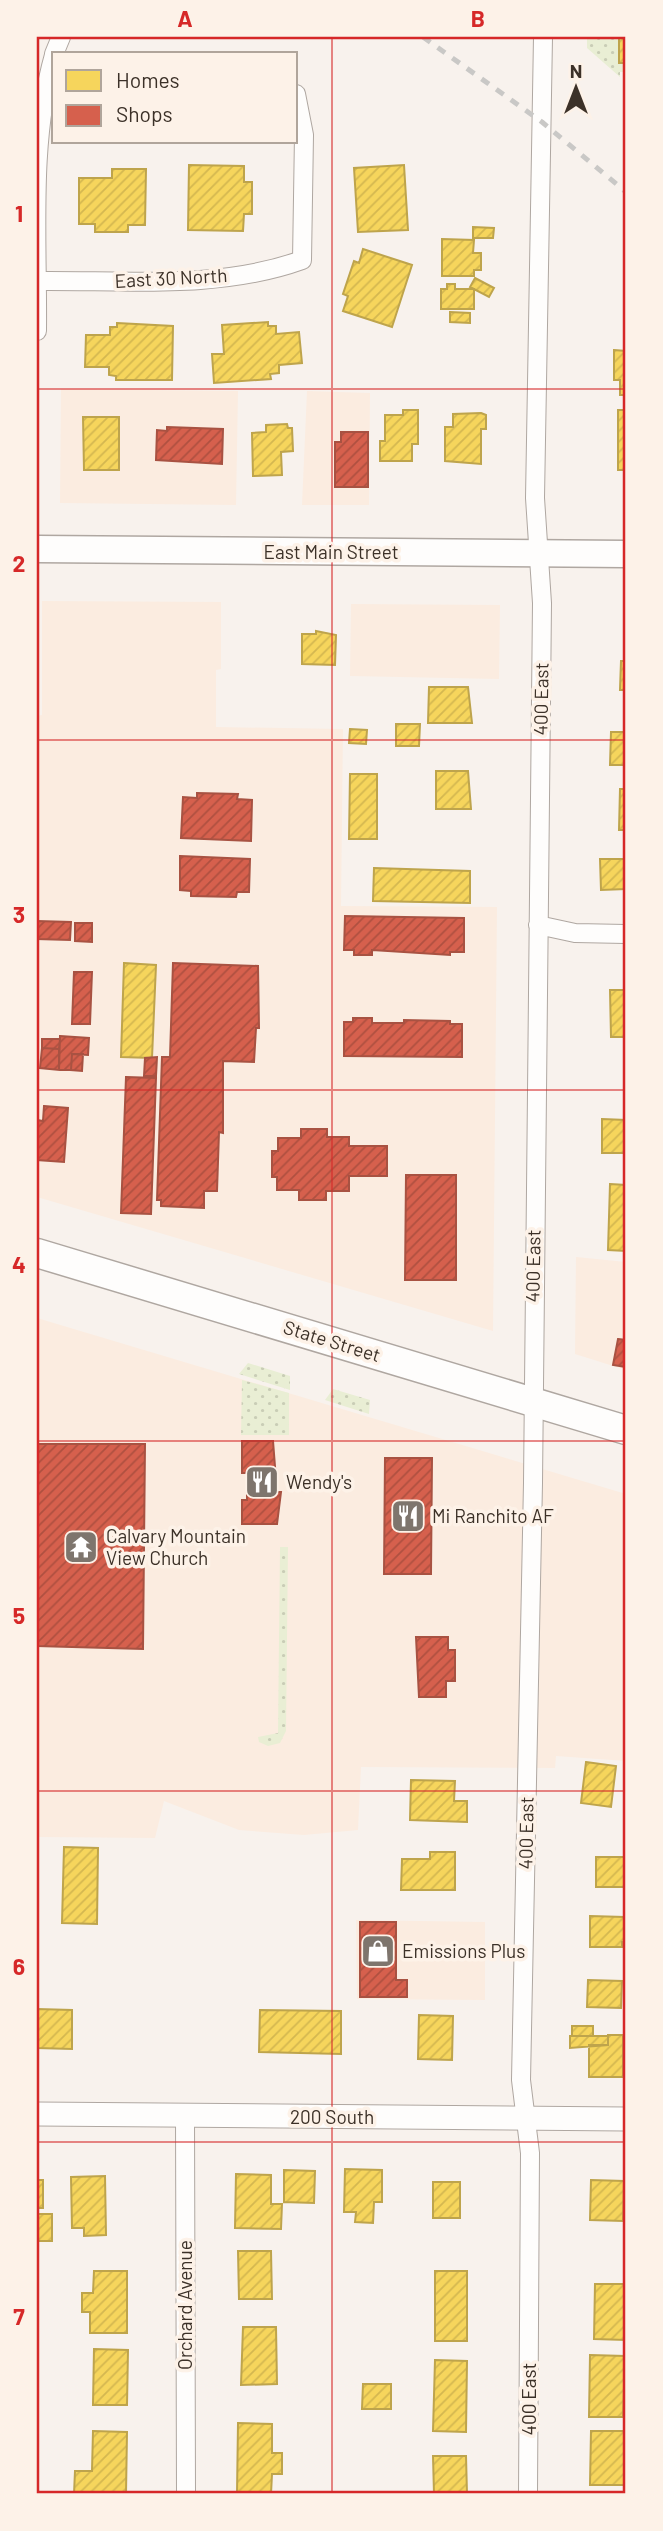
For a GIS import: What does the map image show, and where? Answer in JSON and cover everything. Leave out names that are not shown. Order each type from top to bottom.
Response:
[{"type":"main road","name":"East Main Street","points":[[37,550],[626,554]]},
{"type":"main road","name":"State Street","points":[[37,1253],[626,1430]]},
{"type":"street","name":"400 East","points":[[528,2494],[530,2153],[522,2080],[542,603],[535,498],[543,37]]},
{"type":"street","points":[[37,331],[40,126],[44,90],[52,62]]},
{"type":"street","name":"East 30 North","points":[[37,281],[169,282],[278,268],[302,260],[304,135],[298,104]]},
{"type":"street","points":[[538,925],[575,933],[626,934]]},
{"type":"street","name":"200 South","points":[[37,2114],[626,2119]]},
{"type":"street","name":"Orchard Avenue","points":[[185,2115],[186,2494]]},
{"type":"shaded area","points":[[61,389],[238,391],[236,505],[60,503]]},
{"type":"shaded area","points":[[307,391],[370,393],[369,505],[302,505]]},
{"type":"shaded area","points":[[42,601],[221,602],[221,669],[216,670],[216,727],[343,729],[341,906],[497,907],[493,1331],[37,1197],[37,716],[42,715]]},
{"type":"shaded area","points":[[351,604],[500,605],[499,679],[350,676]]},
{"type":"shaded area","points":[[576,1257],[626,1262],[626,1370],[575,1354]]},
{"type":"shaded area","points":[[37,1318],[626,1494],[626,1761],[556,1756],[555,1768],[361,1767],[358,1830],[304,1835],[239,1830],[164,1801],[155,1838],[37,1837]]},
{"type":"shaded area","points":[[356,1920],[485,1922],[485,2000],[357,1999]]},
{"type":"green space","points":[[587,37],[619,37],[619,63],[626,63],[626,72],[620,72],[620,77],[587,48]]},
{"type":"green space","points":[[248,1363],[290,1376],[290,1390],[239,1374]]},
{"type":"green space","points":[[242,1380],[289,1393],[289,1435],[241,1435]]},
{"type":"green space","points":[[333,1389],[370,1400],[369,1414],[325,1400]]},
{"type":"green space","points":[[280,1547],[288,1547],[286,1731],[280,1743],[268,1746],[259,1742],[258,1737],[278,1733]]},
{"type":"building: Homes","points":[[619,37],[626,37],[626,63],[619,63]]},
{"type":"building: Homes","points":[[189,165],[244,166],[244,182],[252,182],[252,214],[244,214],[243,231],[188,230]]},
{"type":"building: Homes","points":[[404,165],[408,230],[358,232],[354,168]]},
{"type":"building: Homes","points":[[112,169],[146,169],[145,225],[128,225],[128,232],[95,232],[95,224],[79,224],[79,178],[112,178]]},
{"type":"building: Homes","points":[[473,227],[494,228],[493,238],[473,238]]},
{"type":"building: Homes","points":[[442,239],[474,240],[473,253],[481,253],[481,270],[474,270],[474,276],[442,276]]},
{"type":"building: Homes","points":[[363,249],[412,265],[392,327],[343,311],[348,296],[343,294],[354,261],[359,263]]},
{"type":"building: Homes","points":[[475,278],[494,288],[489,297],[470,287]]},
{"type":"building: Homes","points":[[447,284],[455,284],[455,289],[474,289],[474,309],[441,309],[441,289],[447,289]]},
{"type":"building: Homes","points":[[450,312],[470,313],[470,323],[450,322]]},
{"type":"building: Homes","points":[[268,322],[268,326],[276,326],[276,334],[299,332],[302,363],[279,365],[279,373],[270,374],[271,379],[214,383],[212,354],[224,354],[222,325]]},
{"type":"building: Homes","points":[[117,323],[173,326],[172,380],[116,380],[116,376],[109,375],[109,367],[85,367],[86,335],[110,335],[110,327],[117,327]]},
{"type":"building: Homes","points":[[614,350],[626,351],[626,395],[620,395],[620,380],[614,380]]},
{"type":"building: Homes","points":[[403,410],[418,410],[418,444],[412,444],[412,461],[380,461],[380,441],[385,441],[385,415],[403,415]]},
{"type":"building: Homes","points":[[618,410],[626,410],[626,470],[618,470]]},
{"type":"building: Homes","points":[[453,414],[486,415],[486,429],[481,429],[481,464],[445,461],[445,427],[453,427]]},
{"type":"building: Homes","points":[[83,417],[119,417],[119,470],[84,470]]},
{"type":"building: Homes","points":[[287,424],[288,428],[292,428],[293,451],[281,452],[282,475],[253,476],[252,433],[266,432],[266,425]]},
{"type":"building: Homes","points":[[316,631],[336,635],[335,665],[302,664],[302,634],[316,634]]},
{"type":"building: Homes","points":[[621,661],[626,661],[626,690],[620,690]]},
{"type":"building: Homes","points":[[429,687],[468,687],[472,723],[428,723]]},
{"type":"building: Homes","points":[[396,724],[420,724],[419,746],[396,746]]},
{"type":"building: Homes","points":[[350,729],[367,730],[366,744],[349,743]]},
{"type":"building: Homes","points":[[611,732],[626,732],[626,765],[610,765]]},
{"type":"building: Homes","points":[[436,771],[468,771],[471,809],[436,809]]},
{"type":"building: Homes","points":[[350,774],[377,774],[377,839],[349,839]]},
{"type":"building: Homes","points":[[620,789],[626,789],[626,830],[619,830]]},
{"type":"building: Homes","points":[[600,859],[626,859],[626,889],[601,890]]},
{"type":"building: Homes","points":[[374,868],[470,871],[470,903],[373,901]]},
{"type":"building: Homes","points":[[124,963],[156,965],[152,1058],[121,1057]]},
{"type":"building: Homes","points":[[610,990],[626,990],[626,1037],[611,1037]]},
{"type":"building: Homes","points":[[602,1119],[626,1120],[626,1153],[602,1153]]},
{"type":"building: Homes","points":[[610,1184],[626,1185],[626,1251],[608,1250]]},
{"type":"building: Homes","points":[[586,1762],[616,1766],[611,1807],[581,1803]]},
{"type":"building: Homes","points":[[411,1780],[455,1781],[454,1801],[467,1801],[467,1822],[410,1820]]},
{"type":"building: Homes","points":[[64,1847],[98,1848],[97,1924],[62,1923]]},
{"type":"building: Homes","points":[[430,1852],[455,1852],[455,1890],[401,1890],[402,1859],[430,1859]]},
{"type":"building: Homes","points":[[596,1857],[626,1857],[626,1887],[596,1887]]},
{"type":"building: Homes","points":[[590,1916],[624,1917],[626,1942],[622,1942],[622,1947],[590,1947]]},
{"type":"building: Homes","points":[[588,1980],[622,1981],[621,2008],[587,2007]]},
{"type":"building: Homes","points":[[37,2009],[72,2010],[72,2049],[37,2048]]},
{"type":"building: Homes","points":[[260,2010],[341,2011],[341,2054],[259,2052]]},
{"type":"building: Homes","points":[[419,2015],[453,2016],[452,2060],[418,2059]]},
{"type":"building: Homes","points":[[572,2026],[593,2026],[593,2036],[572,2036]]},
{"type":"building: Homes","points":[[608,2035],[623,2035],[623,2077],[589,2077],[589,2045],[608,2045]]},
{"type":"building: Homes","points":[[570,2036],[608,2036],[608,2045],[570,2048]]},
{"type":"building: Homes","points":[[345,2169],[382,2170],[382,2202],[374,2202],[373,2223],[355,2222],[356,2212],[344,2212]]},
{"type":"building: Homes","points":[[284,2170],[315,2171],[314,2203],[284,2202]]},
{"type":"building: Homes","points":[[236,2174],[271,2175],[271,2204],[282,2204],[281,2229],[235,2228]]},
{"type":"building: Homes","points":[[105,2176],[106,2235],[84,2236],[84,2228],[72,2228],[71,2177]]},
{"type":"building: Homes","points":[[37,2180],[43,2180],[43,2208],[37,2208]]},
{"type":"building: Homes","points":[[591,2180],[624,2181],[623,2221],[590,2220]]},
{"type":"building: Homes","points":[[433,2182],[460,2182],[460,2218],[433,2218]]},
{"type":"building: Homes","points":[[37,2214],[52,2214],[52,2241],[37,2241]]},
{"type":"building: Homes","points":[[238,2251],[271,2251],[272,2299],[239,2299]]},
{"type":"building: Homes","points":[[94,2271],[127,2271],[127,2333],[90,2333],[90,2312],[82,2312],[82,2293],[93,2293]]},
{"type":"building: Homes","points":[[435,2271],[467,2271],[467,2341],[435,2341]]},
{"type":"building: Homes","points":[[595,2284],[626,2284],[626,2340],[594,2339]]},
{"type":"building: Homes","points":[[243,2327],[276,2327],[277,2384],[241,2385]]},
{"type":"building: Homes","points":[[94,2349],[128,2350],[127,2405],[93,2405]]},
{"type":"building: Homes","points":[[590,2355],[625,2356],[623,2417],[589,2417]]},
{"type":"building: Homes","points":[[435,2360],[467,2361],[466,2432],[433,2431]]},
{"type":"building: Homes","points":[[363,2384],[391,2384],[391,2409],[362,2409]]},
{"type":"building: Homes","points":[[238,2423],[272,2424],[272,2453],[282,2453],[282,2474],[272,2474],[271,2494],[237,2494]]},
{"type":"building: Homes","points":[[93,2431],[127,2432],[126,2494],[74,2494],[75,2471],[92,2471]]},
{"type":"building: Homes","points":[[591,2431],[626,2431],[625,2485],[590,2485]]},
{"type":"building: Homes","points":[[433,2456],[466,2456],[467,2494],[434,2494]]},
{"type":"building: Shops","points":[[167,427],[223,429],[222,464],[156,460],[157,430],[167,431]]},
{"type":"building: Shops","points":[[341,432],[368,432],[368,487],[335,487],[335,442],[341,442]]},
{"type":"building: Shops","points":[[197,793],[238,794],[237,799],[252,800],[251,841],[181,838],[183,797],[197,798]]},
{"type":"building: Shops","points":[[180,856],[250,859],[249,892],[237,892],[236,897],[191,896],[191,891],[180,890]]},
{"type":"building: Shops","points":[[345,916],[464,918],[464,952],[450,952],[450,955],[372,950],[372,955],[354,955],[354,950],[344,950]]},
{"type":"building: Shops","points":[[37,921],[71,922],[70,940],[37,939]]},
{"type":"building: Shops","points":[[75,923],[92,923],[92,942],[75,941]]},
{"type":"building: Shops","points":[[173,963],[258,966],[259,1028],[256,1028],[254,1062],[223,1061],[223,1133],[219,1132],[217,1191],[204,1191],[204,1208],[161,1206],[161,1200],[157,1200],[162,1057],[170,1057]]},
{"type":"building: Shops","points":[[74,972],[92,972],[90,1024],[72,1024]]},
{"type":"building: Shops","points":[[353,1018],[372,1018],[372,1023],[404,1023],[404,1020],[450,1021],[450,1024],[462,1024],[462,1057],[344,1056],[344,1022],[353,1022]]},
{"type":"building: Shops","points":[[60,1036],[89,1038],[88,1055],[72,1054],[71,1070],[59,1070]]},
{"type":"building: Shops","points":[[42,1039],[60,1039],[59,1049],[42,1048]]},
{"type":"building: Shops","points":[[42,1048],[59,1049],[59,1070],[40,1068]]},
{"type":"building: Shops","points":[[72,1054],[83,1054],[82,1071],[71,1070]]},
{"type":"building: Shops","points":[[157,1057],[156,1076],[144,1076],[145,1058]]},
{"type":"building: Shops","points":[[126,1077],[156,1078],[151,1214],[121,1213]]},
{"type":"building: Shops","points":[[44,1106],[68,1108],[64,1162],[37,1160],[37,1120],[43,1121]]},
{"type":"building: Shops","points":[[301,1129],[327,1129],[327,1137],[349,1137],[349,1146],[387,1146],[387,1176],[349,1176],[349,1191],[326,1191],[326,1200],[299,1200],[299,1190],[277,1190],[277,1177],[272,1177],[272,1151],[278,1151],[278,1138],[301,1138]]},
{"type":"building: Shops","points":[[406,1175],[456,1175],[456,1280],[405,1280]]},
{"type":"building: Shops","points":[[618,1339],[626,1340],[626,1367],[613,1365]]},
{"type":"building: Shops","name":"Wendy's","points":[[242,1441],[273,1441],[277,1492],[281,1492],[277,1524],[242,1524],[242,1500],[247,1500],[247,1473],[242,1473]]},
{"type":"building: Shops","points":[[37,1444],[145,1444],[143,1649],[37,1646]]},
{"type":"building: Shops","name":"Mi Ranchito AF","points":[[385,1458],[432,1458],[431,1574],[384,1574]]},
{"type":"building: Shops","points":[[416,1637],[448,1637],[448,1650],[455,1650],[455,1681],[446,1681],[446,1697],[419,1697]]},
{"type":"building: Shops","name":"Emissions Plus","points":[[360,1922],[396,1922],[396,1980],[407,1980],[407,1997],[360,1997]]},
{"type":"railway","points":[[423,37],[542,122],[626,192]]},
{"type":"place","name":"Wendy's","points":[[262,1482]]},
{"type":"place","name":"Mi Ranchito AF","points":[[408,1516]]},
{"type":"place","name":"Calvary Mountain View Church","points":[[81,1547]]},
{"type":"place","name":"Emissions Plus","points":[[378,1951]]}]
